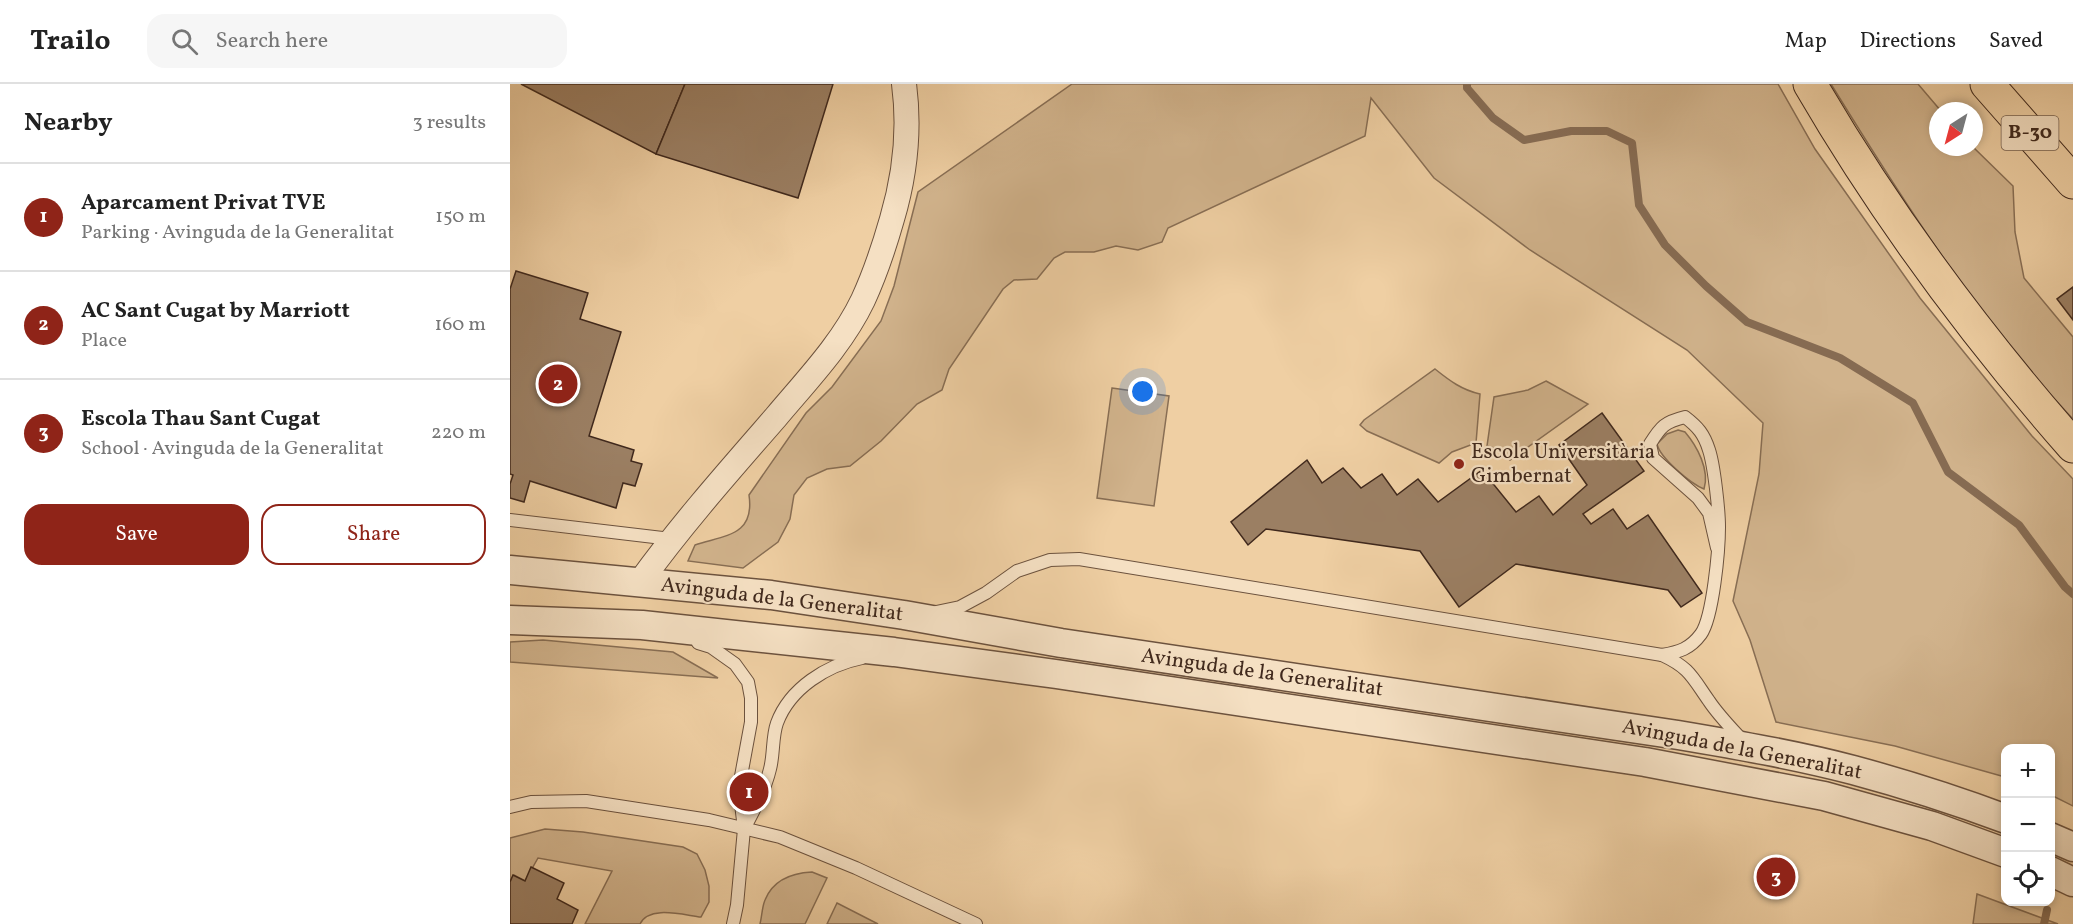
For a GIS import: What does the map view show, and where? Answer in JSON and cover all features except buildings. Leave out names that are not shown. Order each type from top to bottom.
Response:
[{"type":"highway","points":[[1810,84],[1869,179],[1965,316],[2073,446]]},
{"type":"highway","name":"B-30","points":[[1987,84],[2073,182]]},
{"type":"street","points":[[640,582],[671,539],[814,373],[862,302],[877,268],[902,185],[906,104],[904,84]]},
{"type":"street","name":"Avinguda de la Generalitat","points":[[510,570],[771,595],[904,615],[1061,643],[1678,735],[1748,747],[1851,770],[1945,797],[2001,817]]},
{"type":"street","name":"Avinguda de la Generalitat","points":[[510,620],[642,625],[894,652],[1645,762],[1824,796],[1932,826],[2003,852]]},
{"type":"street","points":[[2055,839],[2073,847]]},
{"type":"street","points":[[2055,873],[2073,882]]},
{"type":"lane","points":[[904,615],[935,613],[960,607],[986,593],[1017,571],[1050,560],[1078,559],[1662,654],[1682,651],[1690,647],[1709,620],[1717,548],[1719,527],[1710,451],[1700,429],[1685,417],[1671,421],[1660,428],[1650,444],[1653,458],[1698,498],[1709,513],[1717,548]]},
{"type":"lane","points":[[510,520],[671,539]]},
{"type":"lane","points":[[642,625],[711,647],[735,664],[747,682],[752,698],[751,722],[739,787],[744,828],[733,924]]},
{"type":"lane","points":[[744,828],[761,795],[770,770],[776,725],[784,707],[799,688],[848,661],[894,652]]},
{"type":"lane","points":[[1662,654],[1679,663],[1693,676],[1710,702],[1748,747]]},
{"type":"lane","points":[[510,807],[531,802],[586,801],[709,820],[780,837],[856,868],[976,924]]},
{"type":"shaded area","points":[[1072,84],[1778,84],[1815,149],[1920,298],[2032,436],[2073,479],[2073,806],[2055,797],[2055,744],[2001,744],[2001,776],[1895,746],[1776,722],[1750,640],[1733,601],[1759,474],[1763,423],[1687,350],[1530,250],[1434,178],[1371,98],[1365,136],[1168,228],[1162,242],[1138,250],[1116,246],[1094,252],[1065,252],[1054,258],[1037,279],[1014,280],[1003,289],[949,369],[942,390],[917,404],[881,441],[850,466],[827,469],[807,478],[794,495],[790,519],[778,542],[743,568],[688,561],[695,545],[727,536],[742,526],[750,509],[749,495],[806,413],[832,387],[881,321],[894,286],[918,192]]},
{"type":"shaded area","points":[[1831,84],[1918,84],[1933,102],[1929,102],[1929,156],[1982,156],[2013,186],[2015,232],[2024,278],[2073,337],[2073,419],[2005,341],[1943,258]]},
{"type":"shaded area","points":[[1435,369],[1456,384],[1480,394],[1476,443],[1452,452],[1439,463],[1367,431],[1360,425]]},
{"type":"shaded area","points":[[1546,381],[1588,404],[1510,460],[1497,449],[1487,446],[1494,397],[1528,390]]},
{"type":"shaded area","points":[[1112,388],[1169,396],[1154,506],[1097,498]]},
{"type":"shaded area","points":[[1678,430],[1685,432],[1701,459],[1705,474],[1704,489],[1677,470],[1659,450],[1657,444],[1667,434]]},
{"type":"shaded area","points":[[543,640],[673,652],[718,678],[510,662],[510,642]]},
{"type":"shaded area","points":[[545,829],[583,832],[683,847],[697,854],[705,870],[709,886],[709,902],[701,917],[659,913],[644,918],[640,924],[585,924],[612,871],[538,858],[525,881],[514,875],[510,882],[510,838]]},
{"type":"shaded area","points":[[812,872],[827,878],[805,924],[760,924],[764,903],[773,887],[790,876]]},
{"type":"shaded area","points":[[1977,894],[2001,903],[2001,906],[2009,906],[2058,924],[1973,924]]},
{"type":"shaded area","points":[[837,903],[878,924],[827,924]]},
{"type":"waterway","points":[[1467,84],[1467,88],[1493,118],[1524,140],[1571,131],[1607,131],[1632,143],[1639,205],[1665,245],[1706,286],[1747,322],[1840,358],[1913,403],[1948,472],[2019,525],[2065,587],[2073,594]]},
{"type":"waterway","points":[[2044,924],[2047,910]]},
{"type":"place","name":"AC Sant Cugat by Marriott","points":[[558,384]]},
{"type":"place","name":"Escola Universitària Gimbernat","points":[[1459,464]]},
{"type":"place","name":"Aparcament Privat TVE","points":[[749,792]]},
{"type":"place","name":"Escola Thau Sant Cugat","points":[[1776,877]]}]
